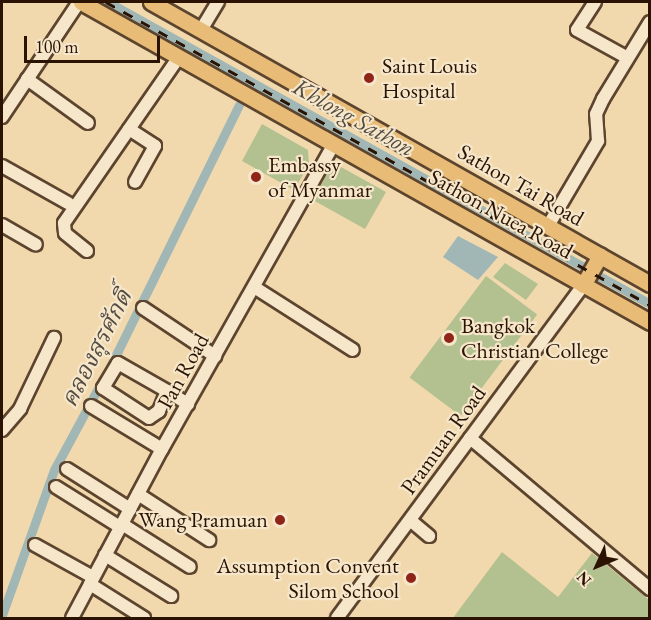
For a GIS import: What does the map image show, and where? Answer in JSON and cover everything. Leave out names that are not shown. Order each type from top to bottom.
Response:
[{"type":"main road","name":"Sathon Nuea Road","points":[[80,2],[333,146],[585,282],[650,322]]},
{"type":"main road","name":"Sathon Tai Road","points":[[151,2],[548,226],[598,259],[650,284]]},
{"type":"main road","points":[[585,282],[598,259]]},
{"type":"street","points":[[2,117],[80,2]]},
{"type":"street","points":[[201,30],[218,2]]},
{"type":"street","points":[[595,2],[578,30],[626,57]]},
{"type":"street","points":[[548,226],[598,141],[596,114],[626,57],[648,28]]},
{"type":"street","points":[[87,251],[65,233],[64,224],[179,57]]},
{"type":"street","points":[[27,79],[88,123]]},
{"type":"street","points":[[129,129],[155,146],[135,182]]},
{"type":"street","name":"Pan Road","points":[[72,618],[162,449],[333,146]]},
{"type":"street","points":[[2,166],[68,203]]},
{"type":"street","points":[[2,225],[36,245]]},
{"type":"street","name":"Pramuan Road","points":[[336,618],[585,282]]},
{"type":"street","points":[[254,287],[353,350]]},
{"type":"street","points":[[143,308],[215,356]]},
{"type":"street","points":[[2,430],[20,409],[54,338]]},
{"type":"street","points":[[167,391],[159,411],[149,418],[103,388],[118,363],[167,391],[188,404]]},
{"type":"street","points":[[92,406],[162,449]]},
{"type":"street","points":[[470,438],[650,589]]},
{"type":"street","points":[[67,469],[130,509]]},
{"type":"street","points":[[56,487],[190,567]]},
{"type":"street","points":[[138,494],[209,540]]},
{"type":"street","points":[[410,520],[429,536]]},
{"type":"street","points":[[35,545],[92,580],[144,618]]},
{"type":"street","points":[[105,555],[171,596]]},
{"type":"green space","points":[[262,124],[308,150],[309,164],[294,190],[242,161]]},
{"type":"green space","points":[[341,167],[386,192],[365,229],[313,200],[329,171]]},
{"type":"green space","points":[[505,263],[538,284],[526,300],[493,277]]},
{"type":"green space","points":[[486,276],[537,315],[461,416],[410,377]]},
{"type":"green space","points":[[502,552],[558,597],[592,553],[649,600],[649,618],[453,618]]},
{"type":"water","points":[[458,236],[498,257],[478,280],[443,257]]},
{"type":"waterway","name":"Khlong Sathon","points":[[108,2],[582,266]]},
{"type":"waterway","name":"คลองสุรศักดิ์","points":[[109,369],[239,105]]},
{"type":"waterway","name":"Khlong Sathon","points":[[590,271],[650,304]]},
{"type":"waterway","name":"คลองสุรศักดิ์","points":[[2,615],[54,470],[102,381]]},
{"type":"railway","points":[[106,2],[650,305]]},
{"type":"place","name":"Saint Louis Hospital","points":[[369,78]]},
{"type":"place","name":"Embassy of Myanmar","points":[[256,177]]},
{"type":"place","name":"Bangkok Christian College","points":[[449,338]]},
{"type":"place","name":"Wang Pramuan","points":[[280,520]]},
{"type":"place","name":"Assumption Convent Silom School","points":[[411,578]]}]
